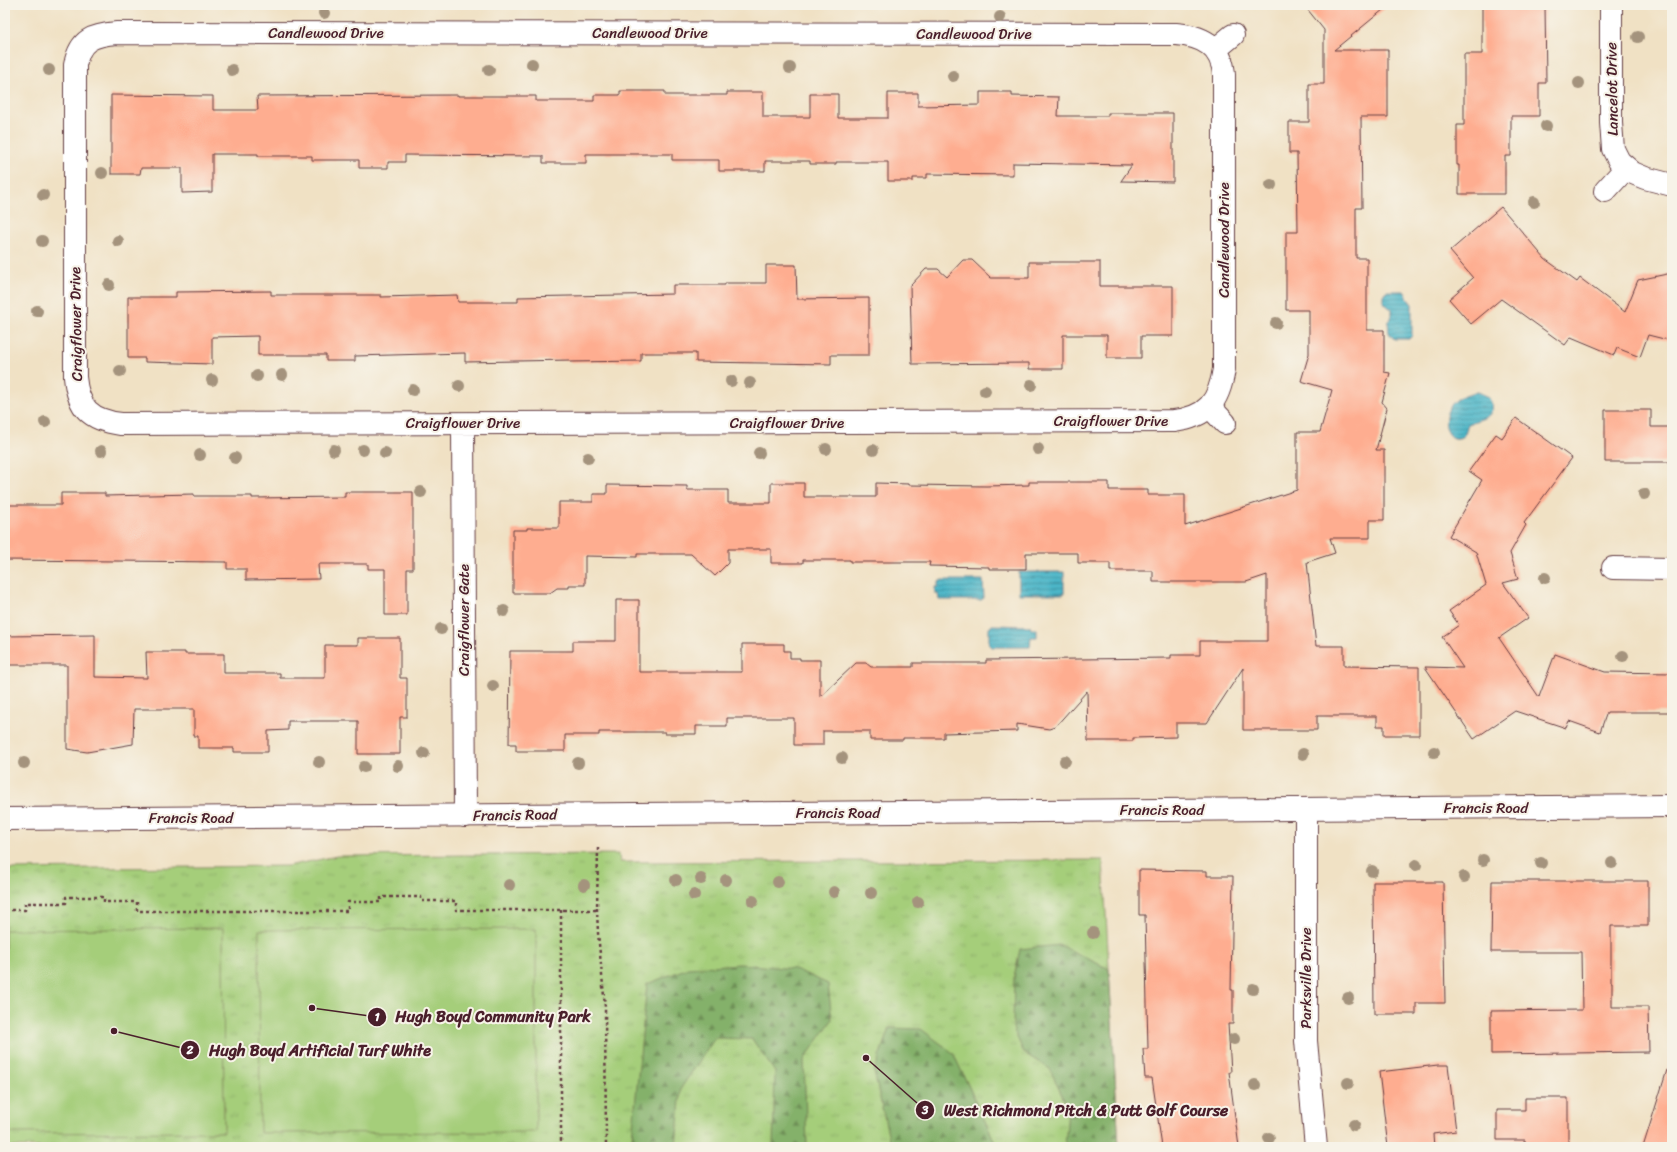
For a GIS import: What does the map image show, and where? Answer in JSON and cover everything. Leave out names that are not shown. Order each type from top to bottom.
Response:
[{"type":"street","name":"Lancelot Drive","points":[[1611,5],[1611,137],[1613,149],[1619,161],[1626,168],[1645,178],[1672,185]]},
{"type":"street","name":"Candlewood Drive","points":[[84,44],[90,38],[99,35],[117,33],[1160,34],[1192,36],[1207,43],[1215,50],[1221,59],[1224,75],[1224,369],[1218,393],[1210,408]]},
{"type":"street","points":[[1215,50],[1233,35]]},
{"type":"street","name":"Craigflower Drive","points":[[84,44],[77,54],[75,65],[75,377],[79,399],[98,419],[121,424],[1174,421],[1186,420],[1197,416],[1210,408]]},
{"type":"street","points":[[1605,192],[1626,168]]},
{"type":"street","points":[[1210,408],[1225,423]]},
{"type":"street","name":"Craigflower Gate","points":[[463,424],[464,816]]},
{"type":"street","points":[[1613,568],[1672,569]]},
{"type":"street","name":"Francis Road","points":[[5,819],[1672,806]]},
{"type":"street","name":"Parksville Drive","points":[[1306,809],[1306,1041],[1316,1147]]},
{"type":"path","points":[[598,848],[598,933],[605,1007],[606,1147]]},
{"type":"path","points":[[5,910],[25,910],[25,903],[66,903],[66,897],[104,897],[104,902],[137,902],[137,911],[348,911],[348,902],[381,902],[381,897],[421,897],[421,901],[456,901],[456,910],[597,910]]},
{"type":"path","points":[[561,910],[561,1147]]},
{"type":"green space","points":[[619,854],[620,862],[1103,860],[1119,1147],[5,1147],[5,869],[287,866],[337,856]]},
{"type":"green space","points":[[223,928],[224,1132],[5,1133],[5,930]]},
{"type":"green space","points":[[536,929],[536,1132],[260,1133],[259,930]]},
{"type":"green space","points":[[1060,945],[1109,969],[1119,1147],[1065,1147],[1068,1109],[1050,1069],[1024,1053],[1013,1028],[1014,978],[1020,949]]},
{"type":"green space","points":[[740,964],[795,969],[828,984],[832,1020],[804,1060],[807,1147],[773,1147],[775,1072],[752,1039],[715,1038],[681,1088],[676,1147],[631,1147],[647,984],[688,968]]},
{"type":"green space","points":[[889,1028],[921,1029],[953,1053],[994,1140],[995,1147],[891,1147],[874,1072]]},
{"type":"water","points":[[1386,291],[1404,291],[1412,304],[1412,336],[1409,339],[1394,339],[1389,333],[1388,322],[1391,319],[1391,309],[1383,302],[1383,295]]},
{"type":"water","points":[[1478,392],[1490,400],[1492,408],[1491,412],[1485,418],[1468,424],[1464,435],[1457,438],[1451,436],[1447,430],[1447,412],[1453,403],[1463,396]]},
{"type":"water","points":[[1019,572],[1064,572],[1064,594],[1019,594]]},
{"type":"water","points":[[942,580],[983,580],[984,598],[981,600],[939,600],[938,594],[935,594],[935,587],[938,587],[938,582]]},
{"type":"water","points":[[992,625],[1030,626],[1031,629],[1037,629],[1037,637],[1031,637],[1030,647],[992,647],[989,644],[989,628]]},
{"type":"building","points":[[1304,5],[1389,5],[1334,50],[1388,50],[1388,117],[1361,117],[1362,208],[1356,208],[1356,258],[1367,258],[1367,330],[1384,330],[1384,372],[1390,373],[1382,402],[1387,408],[1376,450],[1384,450],[1384,520],[1370,520],[1370,538],[1330,538],[1335,553],[1307,562],[1316,646],[1344,646],[1344,666],[1419,667],[1419,735],[1384,735],[1384,726],[1377,726],[1377,716],[1317,716],[1317,730],[1243,730],[1243,668],[1207,723],[1176,723],[1176,737],[1133,738],[1133,741],[1088,741],[1087,691],[1055,727],[1049,729],[1017,724],[1017,731],[944,733],[944,738],[903,738],[903,740],[870,740],[870,731],[823,731],[823,745],[794,745],[794,718],[727,718],[727,726],[696,726],[696,734],[665,734],[665,732],[599,732],[599,735],[565,735],[565,751],[516,751],[516,744],[509,744],[510,651],[573,651],[573,641],[616,641],[616,600],[639,600],[639,672],[742,672],[742,644],[784,644],[784,651],[790,651],[790,658],[800,658],[800,660],[820,660],[820,697],[856,663],[866,663],[871,667],[913,667],[913,663],[986,663],[986,660],[1171,658],[1171,655],[1200,655],[1200,641],[1267,641],[1267,575],[1246,582],[1153,582],[1153,571],[1110,571],[1110,563],[1078,563],[1078,553],[1026,553],[1026,569],[989,569],[989,567],[929,566],[930,562],[850,562],[850,560],[803,560],[803,563],[771,563],[771,549],[728,549],[728,563],[715,576],[691,554],[637,554],[637,557],[585,556],[585,585],[569,585],[569,588],[557,588],[550,593],[513,593],[513,530],[527,530],[527,528],[559,528],[559,502],[593,502],[593,494],[607,494],[607,485],[687,486],[687,490],[728,490],[728,503],[771,503],[771,483],[804,483],[804,497],[876,497],[876,483],[986,486],[1029,485],[1029,482],[1109,482],[1109,490],[1148,490],[1148,495],[1185,495],[1185,526],[1297,490],[1297,432],[1320,432],[1332,390],[1301,381],[1309,354],[1309,310],[1286,310],[1286,232],[1298,232],[1297,153],[1289,153],[1289,122],[1309,122],[1309,84],[1324,84],[1324,30]]},
{"type":"building","points":[[1482,5],[1545,5],[1546,83],[1539,83],[1539,116],[1511,116],[1511,156],[1505,156],[1505,194],[1459,194],[1457,125],[1464,125],[1464,54],[1482,54]]},
{"type":"building","points":[[620,91],[665,91],[665,95],[727,95],[727,92],[763,92],[763,117],[810,117],[810,94],[838,94],[838,118],[888,118],[888,93],[918,93],[918,106],[980,105],[980,92],[1012,92],[1012,96],[1059,97],[1058,116],[1108,116],[1108,113],[1173,113],[1173,182],[1121,181],[1132,165],[1013,163],[1013,175],[927,174],[927,178],[913,178],[913,181],[888,181],[888,162],[836,162],[836,164],[810,164],[810,161],[765,161],[765,171],[719,171],[719,160],[672,160],[672,154],[586,154],[586,163],[543,163],[543,156],[405,155],[405,162],[388,162],[388,168],[359,168],[359,160],[312,160],[312,156],[212,154],[212,192],[182,193],[182,168],[141,168],[140,174],[111,174],[111,95],[213,96],[213,110],[258,110],[257,96],[536,96],[536,101],[594,101],[594,95],[620,95]]},
{"type":"building","points":[[1501,207],[1545,259],[1577,282],[1580,278],[1625,312],[1638,280],[1672,273],[1672,341],[1648,335],[1640,357],[1617,348],[1614,355],[1571,337],[1565,345],[1501,299],[1471,324],[1449,299],[1473,278],[1450,251]]},
{"type":"building","points":[[963,260],[972,260],[991,278],[1029,278],[1029,262],[1100,262],[1100,286],[1173,286],[1173,336],[1141,336],[1141,358],[1107,358],[1107,335],[1063,335],[1063,369],[1029,369],[1029,363],[912,364],[910,286],[926,269],[938,269],[947,277]]},
{"type":"building","points":[[766,265],[796,265],[797,299],[869,298],[869,355],[831,355],[831,364],[696,362],[696,353],[641,353],[641,361],[570,362],[570,360],[465,362],[465,353],[355,356],[355,361],[326,361],[326,355],[258,355],[258,336],[212,337],[212,364],[145,362],[145,358],[128,358],[128,297],[176,297],[176,292],[271,291],[271,295],[381,295],[381,297],[457,295],[458,302],[518,302],[518,297],[673,294],[673,285],[766,283]]},
{"type":"building","points":[[1605,410],[1651,410],[1651,427],[1672,427],[1672,462],[1605,462]]},
{"type":"building","points":[[1516,418],[1572,458],[1524,523],[1526,525],[1510,553],[1518,579],[1503,583],[1528,618],[1499,638],[1539,697],[1555,654],[1605,672],[1672,673],[1672,712],[1607,712],[1600,732],[1569,721],[1566,728],[1515,711],[1474,739],[1425,667],[1463,668],[1442,637],[1459,625],[1449,611],[1486,585],[1476,552],[1449,536],[1482,480],[1469,471],[1496,434],[1502,438]]},
{"type":"building","points":[[345,492],[413,492],[413,569],[407,569],[407,615],[385,615],[385,569],[368,569],[368,564],[318,564],[319,579],[246,580],[246,569],[227,569],[227,562],[5,560],[5,505],[61,505],[61,493],[105,493],[105,496],[194,494],[194,496],[252,496],[252,498],[345,497]]},
{"type":"building","points":[[95,635],[95,677],[147,678],[146,652],[224,654],[224,673],[280,673],[280,678],[325,678],[325,645],[358,645],[358,638],[400,638],[400,678],[407,678],[407,717],[400,717],[400,754],[358,754],[358,721],[288,721],[288,730],[268,731],[268,752],[234,752],[234,748],[198,748],[198,736],[194,736],[194,709],[134,709],[133,744],[87,752],[67,749],[67,665],[5,665],[5,636]]},
{"type":"building","points":[[1139,870],[1207,871],[1207,876],[1233,876],[1231,990],[1233,990],[1233,1024],[1228,1024],[1231,1072],[1229,1072],[1239,1147],[1162,1147],[1152,1078],[1145,1078],[1143,1049],[1148,1049],[1145,915],[1139,915]]},
{"type":"building","points":[[1492,881],[1648,881],[1648,926],[1611,926],[1611,982],[1612,1007],[1648,1007],[1649,1052],[1491,1054],[1491,1011],[1582,1010],[1581,952],[1491,952]]},
{"type":"building","points":[[1373,882],[1443,882],[1445,1003],[1416,1003],[1416,1014],[1374,1014]]},
{"type":"building","points":[[1448,1065],[1456,1131],[1433,1134],[1434,1147],[1388,1147],[1379,1072]]},
{"type":"building","points":[[1667,1070],[1672,1070],[1672,1147],[1643,1147]]},
{"type":"building","points":[[1525,1098],[1568,1098],[1568,1147],[1525,1147],[1525,1140],[1497,1140],[1497,1110],[1525,1110]]},
{"type":"place","name":"Hugh Boyd Community Park","points":[[312,1008]]},
{"type":"place","name":"Hugh Boyd Artificial Turf White","points":[[114,1031]]},
{"type":"place","name":"West Richmond Pitch & Putt Golf Course","points":[[866,1058]]}]
